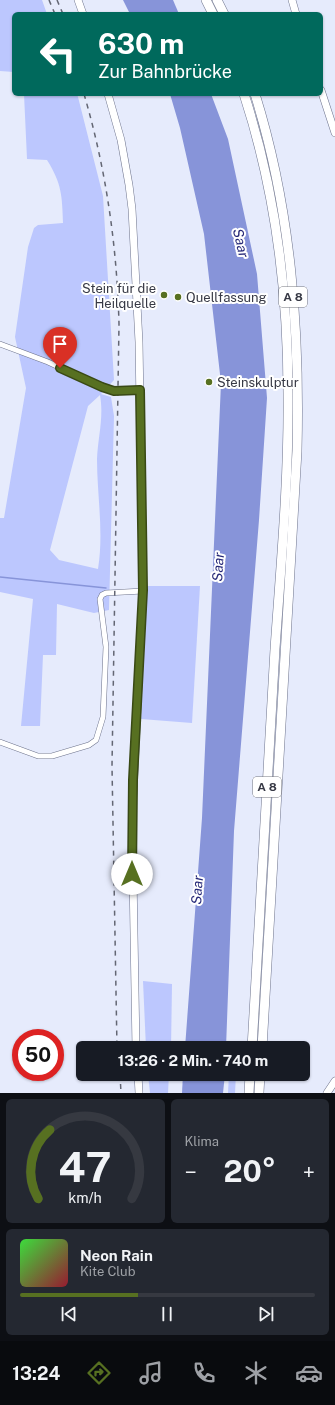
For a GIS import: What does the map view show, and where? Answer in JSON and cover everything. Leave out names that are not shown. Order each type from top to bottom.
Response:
[{"type":"highway","points":[[206,0],[212,12]]},
{"type":"highway","points":[[217,0],[223,12]]},
{"type":"highway","name":"A 8","points":[[244,96],[268,192],[279,260],[284,303],[288,395],[283,526],[252,1041]]},
{"type":"highway","name":"A 8","points":[[254,96],[278,190],[289,258],[294,309],[298,395],[293,527],[262,1041]]},
{"type":"highway","points":[[249,1093],[250,1081]]},
{"type":"highway","points":[[259,1093],[260,1081]]},
{"type":"main road","points":[[78,0],[82,12]]},
{"type":"main road","points":[[292,0],[295,12]]},
{"type":"main road","points":[[109,96],[122,146],[132,209],[139,342],[143,590],[132,818],[136,1041]]},
{"type":"main road","points":[[323,96],[335,132]]},
{"type":"main road","points":[[138,1081],[139,1093]]},
{"type":"main road","points":[[327,1093],[335,1081]]},
{"type":"street","points":[[0,344],[48,362],[114,391],[140,390]]},
{"type":"street","points":[[0,742],[38,756],[52,756],[89,745],[96,740],[103,717],[106,647],[100,599],[102,595],[106,593],[143,590]]},
{"type":"shaded area","points":[[0,0],[42,0],[46,12],[12,12],[12,72],[0,71]]},
{"type":"shaded area","points":[[24,96],[78,96],[103,196],[114,380],[101,394],[111,397],[114,416],[109,610],[94,613],[57,604],[56,655],[43,655],[40,726],[21,726],[33,599],[0,592],[0,518],[4,518],[26,388],[15,337],[28,247],[34,228],[38,225],[63,223],[60,190],[56,176],[47,160],[27,159]],"holes":[[[100,395],[101,419],[97,459],[100,528],[100,555],[98,569],[59,560],[50,550],[88,406]]]},
{"type":"shaded area","points":[[147,586],[200,586],[192,723],[141,719]]},
{"type":"shaded area","points":[[143,981],[172,984],[171,1041],[146,1041]]},
{"type":"shaded area","points":[[149,1081],[169,1081],[168,1093],[150,1093]]},
{"type":"shaded area","points":[[229,1081],[236,1081],[235,1093],[228,1093]]},
{"type":"water","points":[[123,0],[173,0],[178,12],[129,12]]},
{"type":"water","name":"Saar","points":[[171,96],[212,96],[228,139],[257,274],[267,398],[259,520],[234,831],[226,1041],[186,1041],[202,818],[221,383],[204,234],[180,128]]},
{"type":"water","points":[[183,1081],[224,1081],[223,1093],[182,1093]]},
{"type":"waterway","points":[[0,577],[106,588]]},
{"type":"railway","points":[[49,0],[54,12]]},
{"type":"railway","points":[[57,0],[62,12]]},
{"type":"railway","points":[[85,96],[92,122],[109,208],[116,266],[119,324],[112,766],[117,1041]]},
{"type":"railway","points":[[120,1081],[121,1093]]},
{"type":"place","name":"Stein für die Heilquelle","points":[[164,295]]},
{"type":"place","name":"Quellfassung","points":[[178,297]]},
{"type":"place","name":"Steinskulptur","points":[[209,382]]},
{"type":"route","points":[[60,368],[114,391],[140,390],[143,590],[133,780],[132,874]]}]
